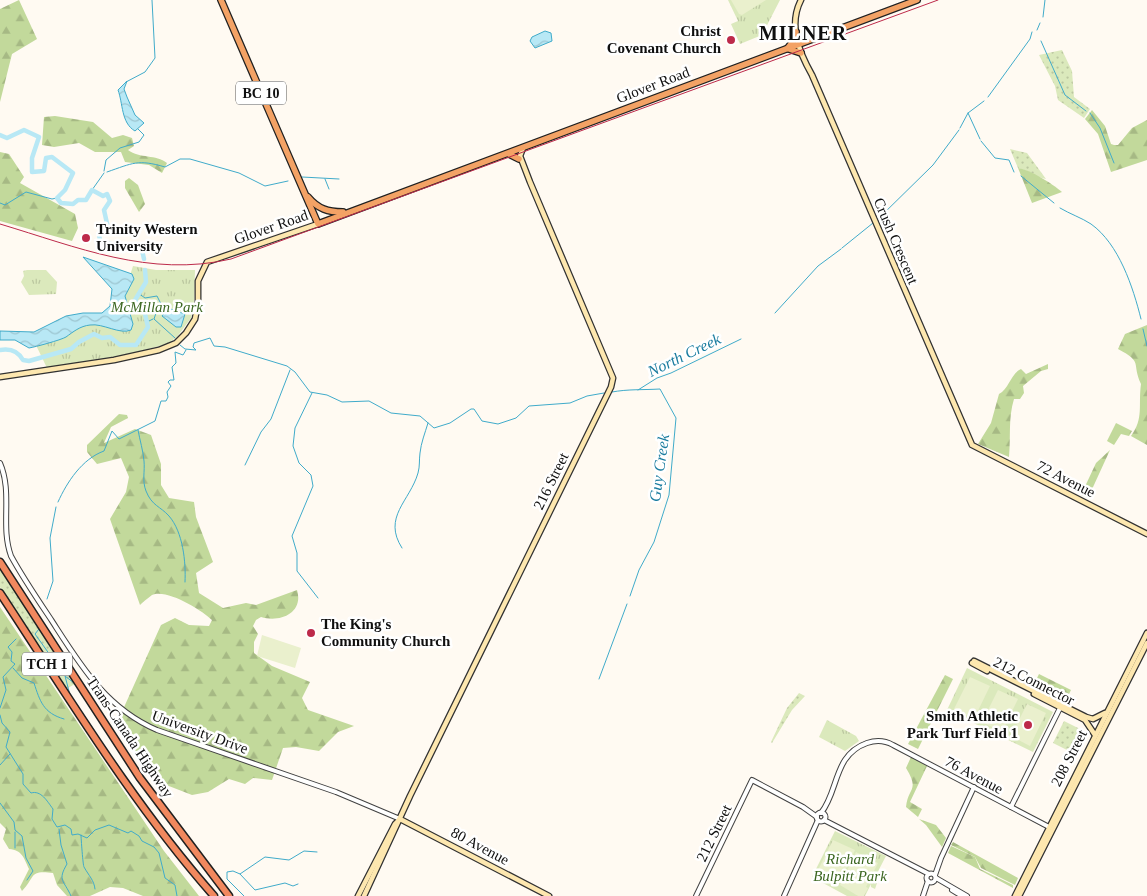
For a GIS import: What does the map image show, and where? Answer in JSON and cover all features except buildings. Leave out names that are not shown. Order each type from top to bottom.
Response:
[{"type":"highway","name":"BC 10","points":[[221,0],[318,224]]},
{"type":"highway","name":"Glover Road","points":[[455,172],[917,0]]},
{"type":"highway","points":[[796,32],[794,40],[787,48],[801,53]]},
{"type":"highway","name":"Glover Road","points":[[318,224],[521,148]]},
{"type":"highway","points":[[498,157],[510,154],[519,159]]},
{"type":"highway","points":[[301,186],[312,202],[320,208],[333,212],[350,211]]},
{"type":"highway","name":"Trans-Canada Highway","points":[[0,562],[140,778],[229,896]]},
{"type":"highway","name":"Trans-Canada Highway","points":[[0,593],[128,788],[214,896]]},
{"type":"highway","points":[[205,866],[235,896]]},
{"type":"highway","points":[[199,879],[210,896]]},
{"type":"main road","points":[[799,44],[795,15],[801,0]]},
{"type":"main road","name":"Crush Crescent","points":[[799,44],[801,53],[973,446]]},
{"type":"main road","points":[[521,148],[519,159],[530,182]]},
{"type":"main road","name":"216 Street","points":[[364,896],[611,387],[613,378],[530,182],[520,156],[521,148]]},
{"type":"main road","name":"Glover Road","points":[[0,377],[106,362],[169,346],[182,338],[193,324],[198,303],[198,281],[207,262],[318,224]]},
{"type":"main road","name":"72 Avenue","points":[[973,446],[1147,534]]},
{"type":"main road","name":"208 Street","points":[[1015,896],[1147,633]]},
{"type":"main road","name":"208 Street","points":[[1019,896],[1147,643]]},
{"type":"main road","name":"212 Connector","points":[[973,662],[1085,718]]},
{"type":"main road","points":[[1085,718],[1093,719],[1106,713]]},
{"type":"main road","points":[[1085,718],[1095,735]]},
{"type":"main road","name":"216 Street","points":[[358,896],[395,824],[400,819]]},
{"type":"main road","name":"80 Avenue","points":[[400,819],[549,896]]},
{"type":"street","name":"University Drive","points":[[0,463],[6,485],[5,536],[11,556],[84,670],[112,702],[134,719],[157,730],[336,792],[400,819]]},
{"type":"street","points":[[1011,807],[1061,707]]},
{"type":"street","name":"76 Avenue","points":[[821,817],[848,756],[860,746],[876,741],[884,741],[1048,827]]},
{"type":"street","name":"212 Street","points":[[696,896],[752,780],[821,817]]},
{"type":"street","points":[[924,895],[974,787]]},
{"type":"street","points":[[784,896],[821,817],[962,896]]},
{"type":"street","points":[[931,878],[967,896]]},
{"type":"green space","points":[[19,0],[37,39],[12,54],[0,102],[0,9]]},
{"type":"green space","points":[[728,0],[780,0],[762,35],[740,44],[731,24],[738,21]]},
{"type":"green space","points":[[731,0],[766,0],[742,15],[739,14]]},
{"type":"green space","points":[[1062,50],[1072,71],[1074,97],[1090,109],[1084,118],[1058,100],[1055,86],[1039,55]]},
{"type":"green space","points":[[1092,110],[1105,126],[1111,144],[1114,145],[1118,145],[1132,128],[1147,120],[1147,160],[1111,172],[1098,134],[1085,119]]},
{"type":"green space","points":[[55,116],[93,122],[112,138],[123,135],[132,138],[134,146],[128,150],[138,155],[158,158],[167,163],[162,173],[149,165],[125,162],[121,152],[95,152],[79,143],[54,147],[42,145],[44,117]]},
{"type":"green space","points":[[1010,149],[1027,153],[1046,179],[1018,168]]},
{"type":"green space","points":[[0,152],[9,154],[24,177],[20,183],[75,214],[78,228],[72,241],[0,221]]},
{"type":"green space","points":[[1018,168],[1041,177],[1062,192],[1032,203]]},
{"type":"green space","points":[[129,178],[138,185],[145,204],[139,212],[125,188],[125,181]]},
{"type":"green space","name":"McMillan Park","points":[[133,266],[156,270],[195,270],[194,306],[191,318],[177,337],[167,344],[121,356],[47,368],[34,341],[118,313]]},
{"type":"green space","points":[[46,270],[57,282],[56,294],[29,295],[21,282],[24,276],[23,271]]},
{"type":"green space","points":[[1147,325],[1147,445],[1131,436],[1139,417],[1141,384],[1136,363],[1131,357],[1118,349],[1125,334]]},
{"type":"green space","points":[[1048,364],[1048,369],[1041,371],[1023,386],[1024,393],[1020,399],[1014,399],[1010,421],[1009,457],[978,444],[991,423],[999,394],[1005,389],[1015,374],[1021,369],[1026,374]]},
{"type":"green space","points":[[119,414],[127,415],[128,418],[111,427],[104,443],[135,429],[151,435],[161,464],[161,485],[169,498],[194,502],[196,517],[213,562],[196,573],[199,593],[223,608],[246,603],[256,605],[297,590],[297,605],[289,614],[276,619],[261,617],[256,620],[253,626],[258,634],[254,642],[254,653],[272,666],[310,682],[302,698],[308,710],[354,726],[338,732],[319,751],[296,747],[283,748],[272,780],[253,778],[245,784],[229,779],[208,792],[192,795],[156,781],[116,725],[161,625],[175,618],[189,625],[209,626],[212,620],[183,601],[166,595],[152,595],[140,605],[110,519],[126,492],[129,477],[121,458],[97,464],[87,452],[87,445]]},
{"type":"green space","points":[[1116,423],[1132,431],[1129,436],[1121,434],[1114,445],[1107,441]]},
{"type":"green space","points":[[1110,450],[1088,498],[1081,495],[1096,463]]},
{"type":"green space","points":[[0,568],[75,684],[66,689],[0,587]]},
{"type":"green space","points":[[0,607],[164,851],[199,896],[143,896],[123,888],[110,887],[90,896],[67,896],[57,885],[53,873],[45,872],[33,876],[22,891],[20,887],[29,869],[20,853],[9,849],[3,839],[6,829],[0,823]]},
{"type":"green space","points":[[262,635],[301,648],[295,668],[257,656]]},
{"type":"green space","points":[[967,668],[1053,712],[1033,752],[947,710]]},
{"type":"green space","points":[[1039,674],[1071,690],[1067,698],[1035,682]]},
{"type":"green space","points":[[945,675],[953,679],[918,749],[908,744]]},
{"type":"green space","points":[[970,677],[990,686],[974,719],[954,709]]},
{"type":"green space","points":[[998,690],[1018,699],[1002,732],[982,722]]},
{"type":"green space","points":[[799,693],[805,696],[792,710],[772,743],[787,708]]},
{"type":"green space","name":"Smith Athletic Park Turf Field 1","points":[[1027,704],[1046,713],[1030,746],[1011,736]]},
{"type":"green space","points":[[827,720],[856,736],[859,741],[845,751],[819,737]]},
{"type":"green space","points":[[1064,721],[1086,732],[1075,754],[1053,743]]},
{"type":"green space","points":[[911,757],[927,766],[910,802],[922,809],[918,817],[906,807],[913,785],[906,768]]},
{"type":"green space","points":[[919,819],[936,825],[946,838],[942,847],[926,825]]},
{"type":"green space","name":"Richard Bulpitt Park","points":[[835,831],[886,856],[873,881],[877,883],[875,889],[871,887],[871,884],[865,896],[847,896],[812,877]]},
{"type":"green space","points":[[833,840],[855,850],[839,883],[817,872]]},
{"type":"green space","points":[[953,842],[1018,878],[1015,885],[981,868],[975,857],[951,845]]},
{"type":"green space","points":[[951,846],[975,857],[980,869],[1013,885],[1013,888],[948,853]]},
{"type":"green space","points":[[856,852],[878,863],[866,887],[868,888],[864,896],[858,896],[840,885]]},
{"type":"water","points":[[545,31],[551,33],[552,41],[535,48],[530,41],[532,37]]},
{"type":"water","points":[[127,81],[124,89],[127,97],[135,115],[144,123],[135,131],[127,123],[118,90]]},
{"type":"water","points":[[83,257],[132,274],[134,279],[125,296],[133,324],[131,330],[122,331],[95,325],[86,326],[66,337],[29,348],[15,340],[0,340],[0,331],[34,332],[66,316],[83,313],[102,313],[110,306],[112,289]]},
{"type":"water","points":[[168,308],[185,314],[181,327],[176,327],[162,316]]},
{"type":"waterway","points":[[126,82],[145,72],[155,58],[152,0]]},
{"type":"waterway","name":"North Creek","points":[[1043,17],[1045,0]]},
{"type":"waterway","name":"North Creek","points":[[1037,30],[1040,23]]},
{"type":"waterway","name":"North Creek","points":[[988,97],[1030,39],[1032,32]]},
{"type":"waterway","points":[[1041,41],[1065,95],[1086,111]]},
{"type":"waterway","name":"North Creek","points":[[960,128],[968,113],[984,101]]},
{"type":"waterway","points":[[968,113],[980,139]]},
{"type":"waterway","points":[[1090,113],[1100,128],[1114,163]]},
{"type":"waterway","points":[[104,171],[106,160],[120,148],[139,142],[144,135],[138,129]]},
{"type":"waterway","points":[[0,135],[7,138],[24,130],[39,137],[32,158],[32,172],[44,171],[46,158],[52,157],[73,173],[65,190],[57,198],[61,203],[73,204],[78,200],[86,200],[92,190],[103,196],[107,194],[110,201],[104,210],[108,228],[99,234],[100,241],[128,249],[142,250],[144,259]]},
{"type":"waterway","name":"North Creek","points":[[877,220],[933,165],[959,130]]},
{"type":"waterway","points":[[981,141],[995,158],[1009,160],[1014,172]]},
{"type":"waterway","points":[[107,172],[136,163],[148,163],[165,167],[180,159],[190,159],[239,173],[265,186],[288,181]]},
{"type":"waterway","points":[[92,190],[104,173]]},
{"type":"waterway","points":[[1021,176],[1054,203]]},
{"type":"waterway","points":[[302,177],[339,179]]},
{"type":"waterway","points":[[325,179],[329,189]]},
{"type":"waterway","points":[[0,203],[5,205],[26,192],[52,199],[57,198]]},
{"type":"waterway","points":[[1060,208],[1091,224],[1110,243],[1124,267],[1141,319]]},
{"type":"waterway","name":"North Creek","points":[[842,248],[873,223]]},
{"type":"waterway","name":"North Creek","points":[[775,313],[818,266],[841,249]]},
{"type":"waterway","points":[[0,350],[8,349],[14,351],[23,360],[29,361],[71,349],[94,334],[102,338],[110,337],[120,345],[136,345],[148,327],[145,314],[135,300],[146,282],[145,270]]},
{"type":"waterway","points":[[138,293],[145,298],[157,296],[162,306],[157,310],[154,319],[175,338]]},
{"type":"waterway","points":[[147,322],[153,319]]},
{"type":"waterway","points":[[1143,329],[1147,346]]},
{"type":"waterway","name":"Guy Creek","points":[[180,345],[185,349],[196,350],[193,347],[194,343],[210,338],[214,346],[225,347],[287,366],[295,372],[310,392],[327,395],[342,402],[369,401],[391,413],[420,416],[434,428],[450,423],[471,409],[474,409],[482,421],[498,424],[516,418],[529,406],[570,403],[587,396],[604,393]]},
{"type":"waterway","name":"North Creek","points":[[638,390],[657,378],[741,339]]},
{"type":"waterway","name":"Guy Creek","points":[[58,502],[82,465],[104,451],[112,431],[119,439],[155,421],[161,401],[166,401],[168,397],[167,392],[171,386],[168,382],[174,380],[172,367],[176,363],[175,352],[183,355],[186,350]]},
{"type":"waterway","points":[[245,465],[261,432],[271,419],[290,370]]},
{"type":"waterway","name":"Guy Creek","points":[[612,392],[660,389],[676,418],[669,495],[654,542],[639,570],[630,596]]},
{"type":"waterway","points":[[312,393],[295,428],[293,446],[299,463],[311,475],[313,486],[292,536],[297,553],[297,571],[318,598]]},
{"type":"waterway","points":[[402,548],[397,537],[396,518],[418,473],[421,446],[428,423]]},
{"type":"waterway","points":[[138,430],[144,457],[145,487],[151,500],[169,516],[178,530],[184,557],[185,582]]},
{"type":"waterway","name":"Guy Creek","points":[[47,599],[53,581],[50,538],[56,507]]},
{"type":"waterway","name":"Guy Creek","points":[[599,679],[627,604]]},
{"type":"waterway","points":[[39,629],[35,634],[65,676],[74,683]]},
{"type":"waterway","name":"Guy Creek","points":[[0,708],[6,690],[3,677],[15,664],[11,661],[12,652],[8,647],[16,639]]},
{"type":"waterway","points":[[13,668],[22,678],[34,683],[43,706],[51,713],[64,719]]},
{"type":"waterway","points":[[65,676],[70,695],[94,730]]},
{"type":"waterway","name":"Guy Creek","points":[[0,715],[2,723],[10,732],[6,747],[23,774],[23,784],[31,793],[38,793],[46,800],[53,809],[52,819],[57,827],[65,825],[71,829],[72,835],[78,834],[87,838],[95,830],[109,825],[128,833],[131,831],[139,836],[142,841],[154,847],[159,853],[165,878],[175,885],[177,896]]},
{"type":"waterway","points":[[0,765],[10,754]]},
{"type":"waterway","points":[[0,803],[14,822],[15,830],[22,836],[26,858],[33,871],[27,880]]},
{"type":"waterway","points":[[59,829],[61,845],[67,864],[62,877],[71,896]]},
{"type":"waterway","points":[[15,832],[15,848]]},
{"type":"waterway","points":[[81,835],[84,867],[95,889]]},
{"type":"waterway","points":[[244,896],[227,879],[227,872],[233,871],[240,874],[265,857],[289,860],[304,851],[317,852]]},
{"type":"waterway","points":[[240,874],[255,890],[285,883],[293,886],[298,884]]},
{"type":"railway","points":[[0,224],[86,250],[143,262],[172,265],[201,264],[231,259],[938,0]]},
{"type":"place","name":"Christ Covenant Church","points":[[731,40]]},
{"type":"place","name":"Trinity Western University","points":[[86,238]]},
{"type":"place","name":"The King's Community Church","points":[[311,633]]},
{"type":"place","name":"Smith Athletic Park Turf Field 1","points":[[1028,725]]},
{"type":"district","name":"MILNER","points":[[803,33]]}]
